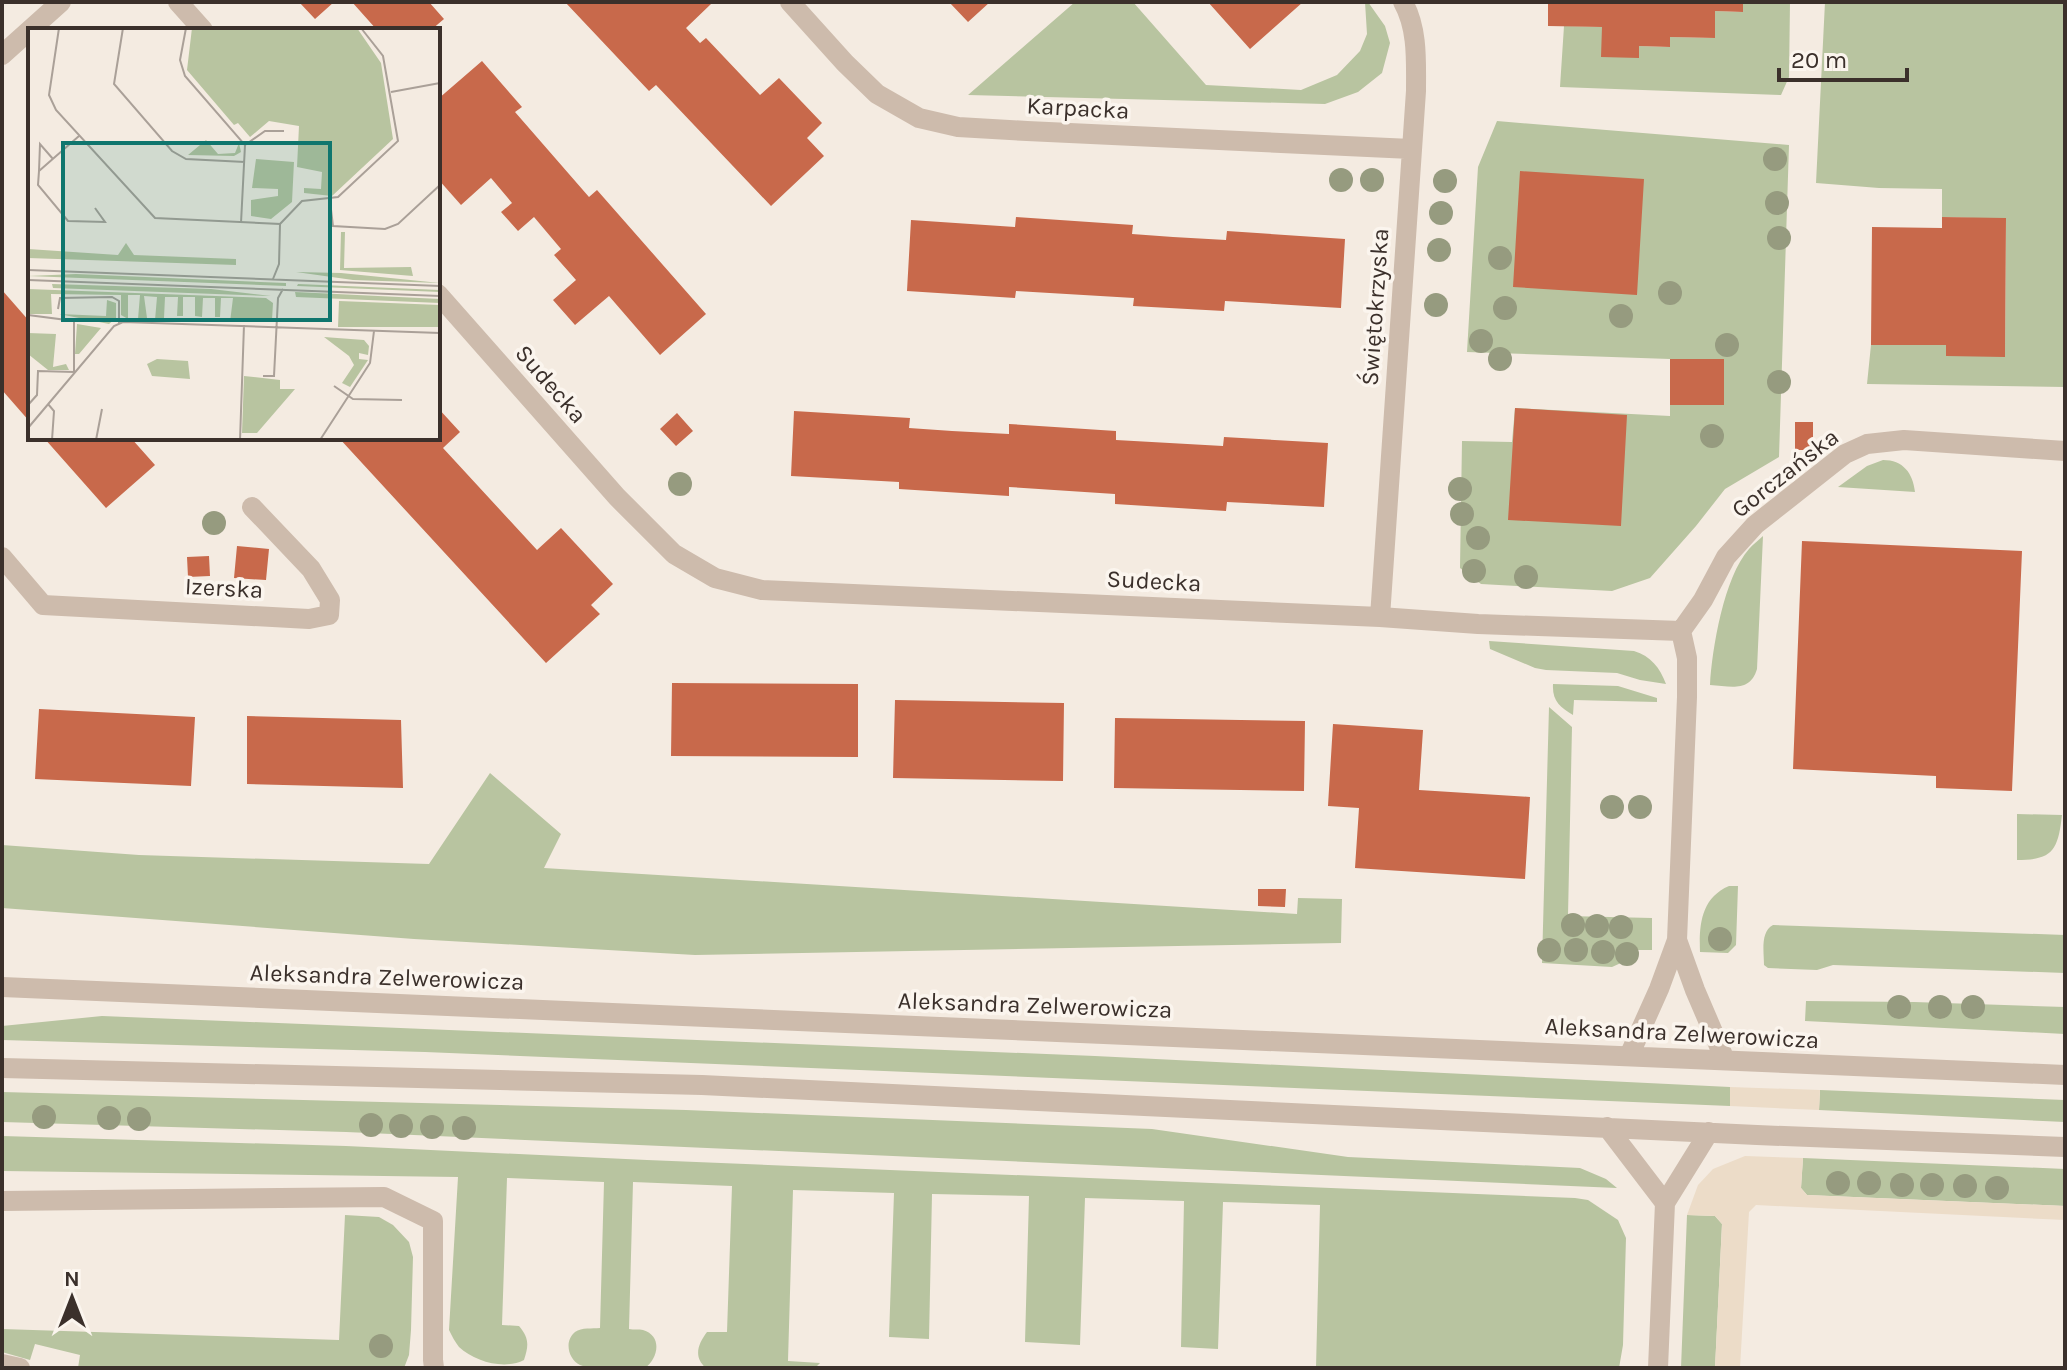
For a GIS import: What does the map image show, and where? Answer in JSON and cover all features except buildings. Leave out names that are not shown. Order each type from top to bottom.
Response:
[{"type":"street","points":[[32,28],[61,2]]},
{"type":"street","points":[[178,2],[201,28]]},
{"type":"street","name":"Karpacka","points":[[790,2],[877,94],[919,118],[958,127],[1411,149]]},
{"type":"street","name":"Świętokrzyska","points":[[1380,617],[1417,53],[1412,6]]},
{"type":"street","points":[[2,55],[28,32]]},
{"type":"street","name":"Sudecka","points":[[440,296],[617,497],[674,554],[715,578],[762,590],[1681,631]]},
{"type":"street","name":"Gorczańska","points":[[1681,631],[1703,600],[1726,557],[1755,525],[1855,449],[1867,444],[1904,440],[2065,451]]},
{"type":"street","name":"Izerska","points":[[2,557],[43,605],[309,619],[329,615],[330,600],[311,569],[252,507]]},
{"type":"street","points":[[1629,1056],[1677,940],[1687,684],[1687,658],[1681,631]]},
{"type":"street","points":[[1677,940],[1725,1060]]},
{"type":"street","name":"Aleksandra Zelwerowicza","points":[[2,987],[2065,1075]]},
{"type":"street","points":[[2,1068],[702,1085],[2065,1147]]},
{"type":"street","points":[[1607,1127],[1665,1203]]},
{"type":"street","points":[[1658,1368],[1665,1203],[1709,1132]]},
{"type":"street","points":[[2,1201],[384,1197],[433,1221],[434,1368]]},
{"type":"street","points":[[2,1364],[20,1368]]},
{"type":"green space","points":[[1075,2],[1133,2],[1206,85],[1301,90],[1337,75],[1360,51],[1367,34],[1365,2],[1385,26],[1390,43],[1382,73],[1358,92],[1325,104],[968,95]]},
{"type":"green space","points":[[1743,2],[1790,2],[1789,77],[1781,95],[1560,87],[1564,26],[1602,27],[1639,57],[1639,46],[1669,47],[1670,37],[1715,38],[1715,11],[1743,12]]},
{"type":"green space","points":[[1825,2],[2065,2],[2065,387],[1867,384],[1871,345],[1946,345],[2005,356],[2006,219],[1942,217],[1942,189],[1816,183]]},
{"type":"green space","points":[[1497,121],[1789,145],[1779,457],[1725,489],[1650,578],[1612,591],[1481,584],[1460,568],[1462,441],[1512,442],[1515,408],[1670,416],[1670,359],[1467,352],[1478,167]]},
{"type":"green space","points":[[1883,460],[1896,462],[1906,469],[1915,492],[1838,487],[1867,466]]},
{"type":"green space","points":[[1763,536],[1757,669],[1750,682],[1744,685],[1710,685],[1713,652],[1726,595],[1740,561]]},
{"type":"green space","points":[[1489,641],[1634,651],[1654,663],[1666,684],[1617,673],[1535,668],[1490,649]]},
{"type":"green space","points":[[1553,684],[1618,686],[1657,698],[1657,702],[1574,700],[1573,715],[1558,703]]},
{"type":"green space","points":[[1549,707],[1572,727],[1568,916],[1652,918],[1652,950],[1638,950],[1632,958],[1612,967],[1542,963]]},
{"type":"green space","points":[[490,773],[561,834],[544,868],[1297,914],[1298,898],[1342,899],[1341,943],[695,955],[414,939],[2,908],[2,845],[139,855],[429,864]]},
{"type":"green space","points":[[2017,814],[2062,815],[2052,851],[2039,858],[2017,860]]},
{"type":"green space","points":[[1729,886],[1738,886],[1736,945],[1728,953],[1700,952],[1701,922],[1707,905]]},
{"type":"green space","points":[[1773,925],[2065,935],[2065,973],[1833,965],[1817,970],[1768,968],[1764,965],[1764,943],[1766,932]]},
{"type":"green space","points":[[1806,1001],[2065,1007],[2065,1034],[1805,1021]]},
{"type":"green space","points":[[102,1016],[1095,1056],[1730,1087],[1730,1106],[425,1052],[2,1040],[2,1026]]},
{"type":"green space","points":[[1820,1090],[2065,1100],[2065,1122],[1819,1110]]},
{"type":"green space","points":[[2,1092],[686,1110],[1152,1129],[1348,1157],[1580,1168],[1606,1179],[1617,1188],[346,1132],[2,1122]]},
{"type":"green space","points":[[2,1136],[346,1146],[1575,1198],[1588,1200],[1618,1220],[1626,1238],[1623,1345],[1619,1368],[1316,1368],[1320,1205],[1223,1202],[1218,1349],[1181,1347],[1184,1201],[1085,1198],[1080,1345],[1025,1342],[1029,1196],[932,1194],[929,1339],[889,1337],[894,1193],[793,1190],[788,1361],[820,1363],[815,1368],[706,1368],[698,1355],[704,1337],[707,1332],[727,1332],[732,1186],[633,1182],[629,1329],[643,1330],[654,1337],[655,1354],[645,1368],[586,1367],[573,1359],[569,1340],[578,1330],[600,1328],[604,1182],[507,1178],[502,1325],[519,1326],[525,1334],[527,1346],[524,1360],[499,1364],[466,1352],[449,1330],[458,1177],[2,1171]]},
{"type":"green space","points":[[1803,1158],[2065,1169],[2065,1206],[1807,1195],[1801,1188]]},
{"type":"green space","points":[[345,1215],[379,1217],[393,1225],[409,1242],[413,1257],[411,1330],[409,1355],[404,1368],[78,1368],[80,1355],[35,1344],[30,1360],[2,1352],[2,1329],[339,1340]]},
{"type":"green space","points":[[1687,1215],[1715,1216],[1722,1224],[1715,1368],[1681,1368]]},
{"type":"shaded area","points":[[1730,1087],[1820,1090],[1819,1110],[1730,1106]]},
{"type":"shaded area","points":[[1745,1156],[1803,1158],[1801,1188],[1807,1195],[2065,1206],[2065,1220],[1756,1205],[1749,1212],[1740,1368],[1715,1368],[1722,1224],[1715,1216],[1687,1215],[1698,1185],[1713,1169]]}]
